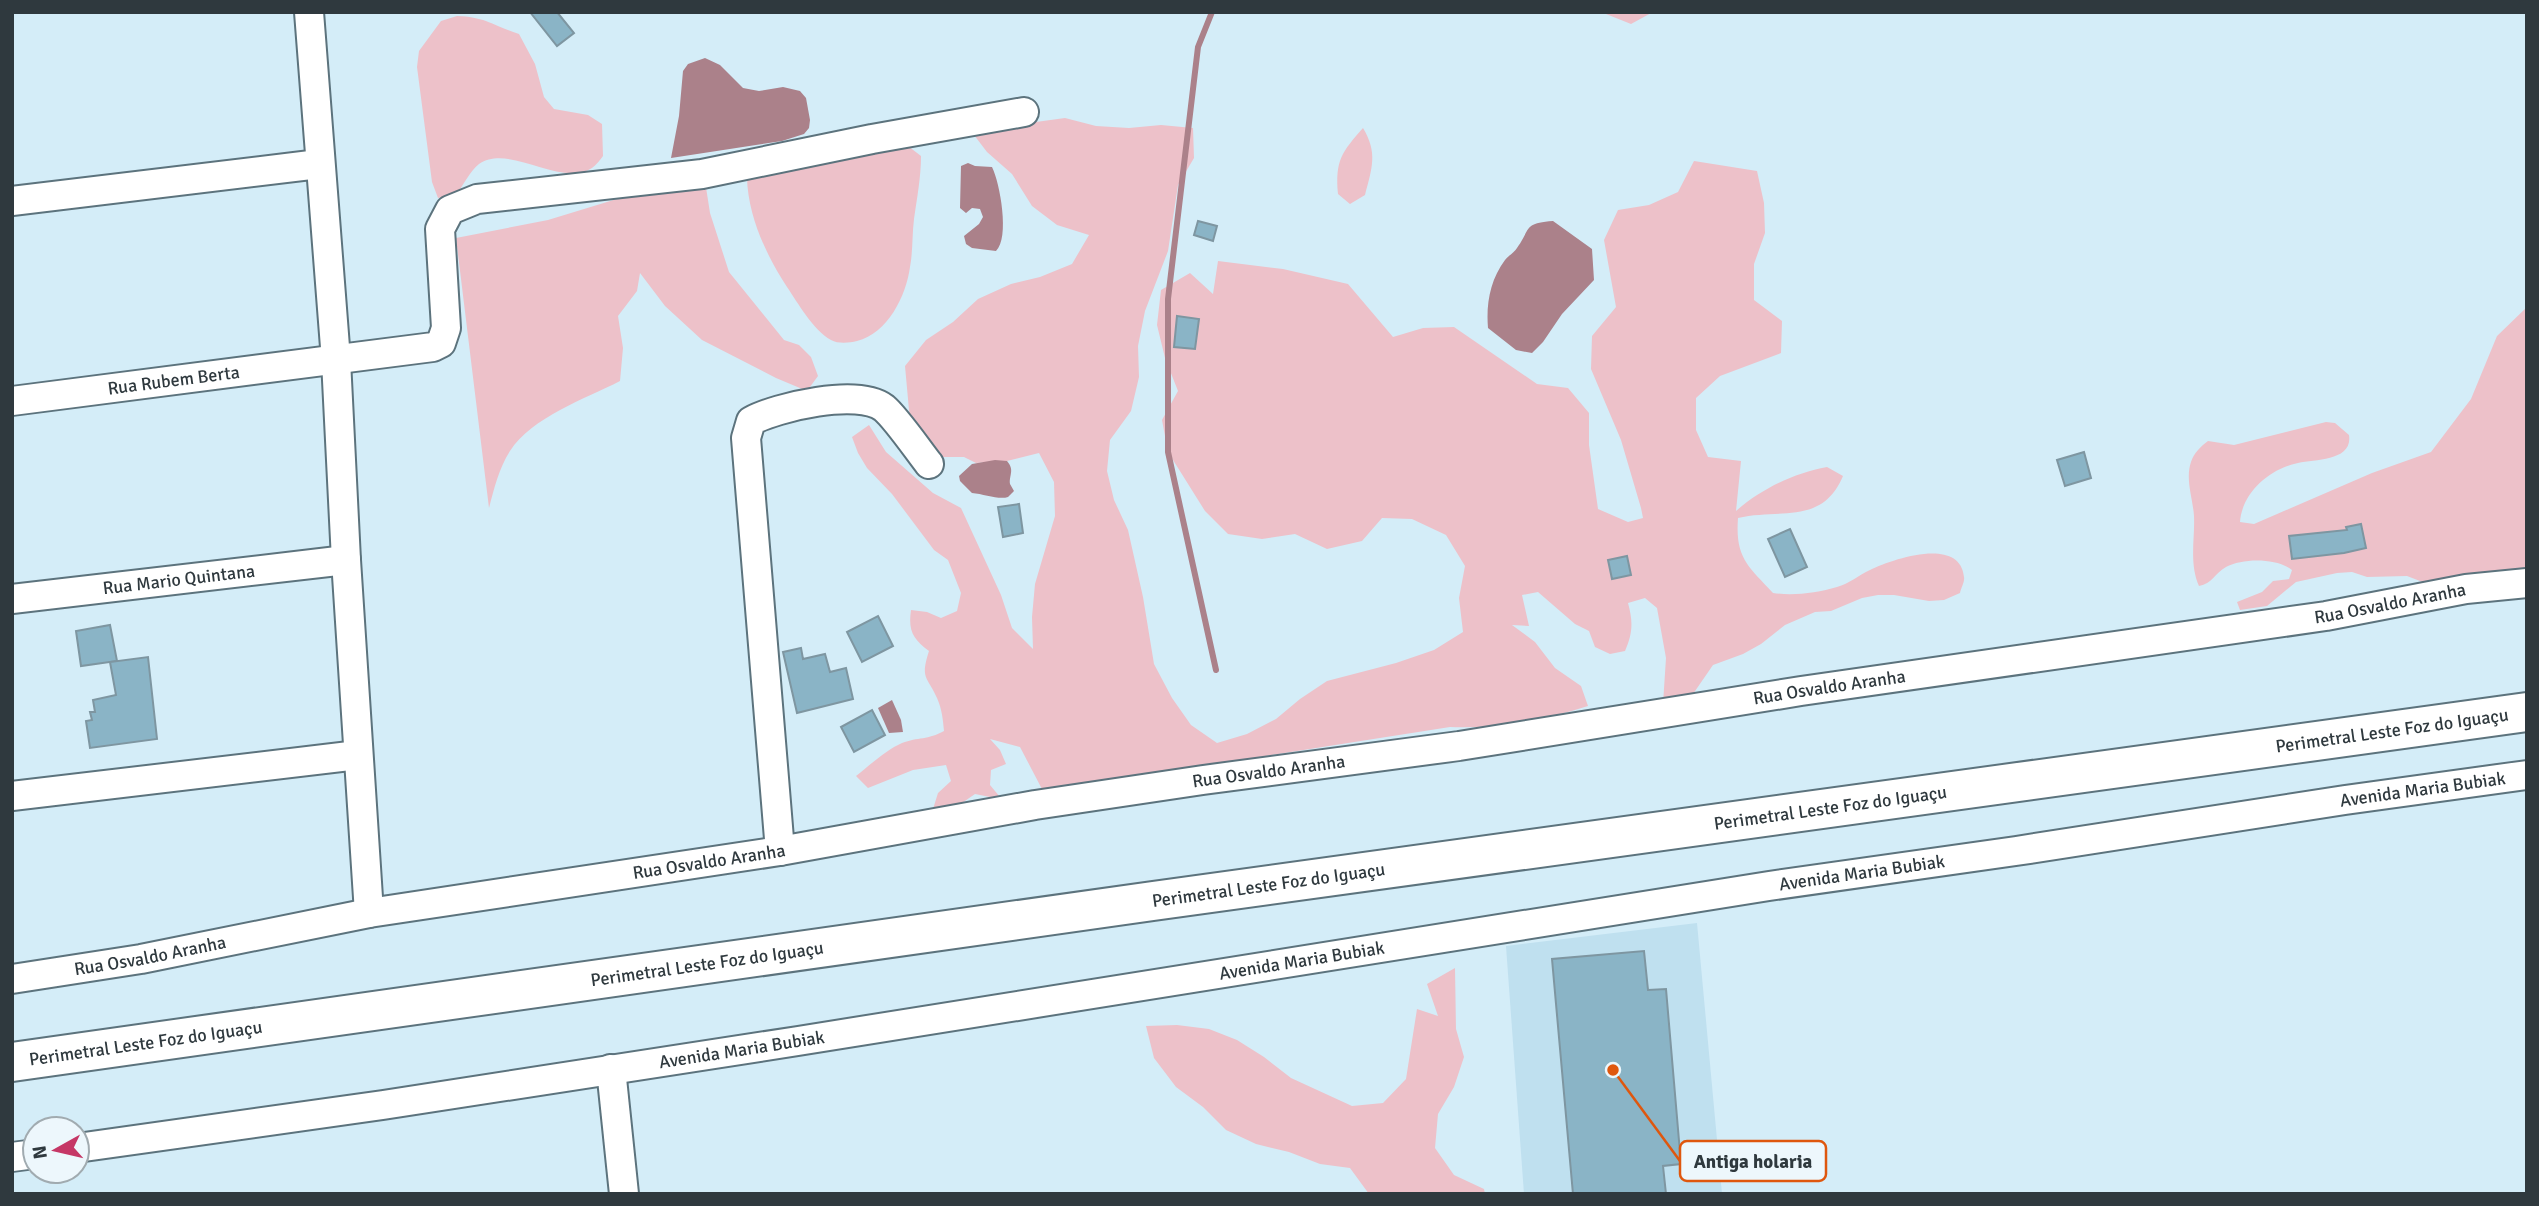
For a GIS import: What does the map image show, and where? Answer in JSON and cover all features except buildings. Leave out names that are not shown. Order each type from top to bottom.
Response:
[{"type":"highway","name":"Perimetral Leste Foz do Iguaçu","points":[[12,1062],[1167,899],[2527,712]]},
{"type":"street","points":[[309,12],[336,360],[369,913]]},
{"type":"street","name":"Rua Rubem Berta","points":[[12,401],[424,349],[440,342],[446,328],[440,229],[450,210],[477,199],[702,174],[872,139],[1024,112]]},
{"type":"street","points":[[12,201],[319,164]]},
{"type":"street","points":[[780,851],[746,438],[751,421],[768,412],[816,403],[859,399],[872,402],[884,408],[929,464]]},
{"type":"street","name":"Rua Mario Quintana","points":[[12,599],[346,561]]},
{"type":"street","name":"Rua Osvaldo Aranha","points":[[12,979],[141,960],[369,913],[780,851],[1035,805],[1459,746],[1801,691],[2326,616],[2466,589],[2527,583]]},
{"type":"street","points":[[12,796],[358,755]]},
{"type":"street","name":"Avenida Maria Bubiak","points":[[91,1146],[383,1105],[1769,886],[2527,775]]},
{"type":"street","points":[[611,1069],[624,1194]]},
{"type":"shaded area","points":[[1601,12],[1653,12],[1631,24]]},
{"type":"shaded area","points":[[457,16],[483,20],[519,34],[535,64],[544,97],[554,109],[588,115],[602,124],[603,156],[592,168],[579,173],[565,173],[520,161],[491,159],[476,167],[456,195],[438,198],[432,182],[417,67],[419,51],[441,21]]},
{"type":"shaded area","points":[[705,58],[720,65],[743,88],[759,91],[783,87],[800,91],[806,98],[809,128],[804,134],[782,141],[671,158],[679,116],[683,71],[688,64]]},
{"type":"shaded area","points":[[1065,118],[1096,126],[1129,128],[1161,125],[1193,128],[1194,158],[1178,185],[1168,251],[1145,311],[1138,346],[1139,377],[1131,411],[1110,440],[1107,471],[1114,500],[1128,530],[1154,664],[1172,698],[1191,725],[1217,743],[1247,734],[1276,719],[1327,681],[1434,650],[1463,632],[1459,598],[1465,566],[1446,535],[1412,519],[1382,518],[1362,541],[1327,549],[1295,534],[1262,539],[1228,534],[1205,511],[1168,452],[1162,420],[1178,391],[1165,358],[1157,325],[1161,290],[1190,273],[1213,294],[1218,261],[1283,269],[1348,284],[1393,337],[1423,328],[1454,327],[1537,384],[1568,388],[1589,413],[1589,445],[1598,509],[1628,522],[1643,518],[1641,508],[1621,440],[1591,369],[1592,336],[1616,307],[1604,240],[1618,210],[1649,205],[1678,192],[1694,161],[1757,171],[1764,203],[1765,233],[1754,264],[1754,300],[1782,321],[1781,353],[1720,376],[1696,398],[1696,430],[1708,457],[1741,461],[1736,511],[1767,489],[1802,473],[1827,467],[1843,476],[1834,492],[1811,509],[1738,518],[1739,543],[1745,560],[1773,593],[1797,594],[1841,586],[1894,561],[1924,554],[1939,554],[1951,557],[1960,564],[1964,579],[1960,593],[1944,600],[1929,601],[1878,595],[1862,598],[1831,611],[1815,612],[1785,625],[1743,654],[1713,665],[1693,694],[1680,703],[1663,704],[1666,658],[1657,608],[1645,598],[1628,603],[1631,627],[1628,645],[1625,651],[1610,654],[1595,647],[1589,631],[1575,624],[1538,592],[1522,595],[1529,626],[1512,625],[1535,642],[1555,668],[1581,686],[1588,706],[1519,722],[1484,727],[1450,727],[1043,791],[1020,747],[990,739],[1000,750],[1006,764],[991,770],[990,785],[1000,797],[996,802],[990,797],[975,794],[949,812],[933,809],[938,793],[951,781],[946,765],[913,770],[868,788],[856,776],[878,758],[902,743],[944,731],[940,706],[925,672],[929,651],[913,634],[910,624],[911,610],[927,612],[941,618],[957,611],[961,593],[948,560],[934,550],[892,494],[867,468],[852,437],[869,425],[886,452],[933,493],[961,508],[1001,595],[1012,628],[1033,649],[1035,584],[1055,516],[1054,482],[1039,453],[1007,461],[976,463],[964,457],[932,457],[911,432],[905,366],[926,340],[953,322],[978,299],[1011,284],[1040,277],[1072,264],[1089,235],[1057,225],[1032,206],[1012,174],[987,152],[971,131]]},
{"type":"shaded area","points":[[1363,128],[1371,145],[1371,169],[1365,195],[1350,204],[1338,194],[1339,165],[1345,150]]},
{"type":"shaded area","points":[[908,146],[921,156],[921,164],[911,261],[900,301],[886,322],[868,337],[844,343],[834,341],[824,336],[806,316],[772,262],[759,235],[747,178]]},
{"type":"shaded area","points":[[968,163],[992,167],[995,175],[1003,223],[1000,244],[996,251],[972,248],[966,244],[964,236],[979,224],[983,217],[980,209],[972,208],[966,213],[960,208],[961,166]]},
{"type":"shaded area","points":[[705,181],[710,213],[729,272],[784,340],[799,345],[811,357],[818,376],[807,391],[702,340],[665,306],[640,273],[637,291],[618,316],[623,348],[620,381],[560,410],[520,439],[503,464],[489,508],[456,238],[548,220],[643,191]]},
{"type":"shaded area","points":[[1553,221],[1592,249],[1594,280],[1562,314],[1532,353],[1516,350],[1488,328],[1493,284],[1500,268],[1516,250],[1529,228],[1537,223]]},
{"type":"shaded area","points":[[2527,307],[2527,575],[2433,586],[2407,576],[2367,577],[2352,572],[2337,573],[2296,582],[2267,606],[2240,610],[2237,602],[2262,592],[2273,581],[2289,579],[2292,570],[2269,561],[2241,562],[2222,569],[2207,583],[2199,586],[2193,560],[2194,516],[2189,469],[2192,459],[2202,446],[2208,441],[2234,445],[2326,422],[2335,423],[2349,435],[2349,444],[2339,454],[2287,466],[2259,484],[2246,501],[2240,522],[2254,524],[2372,473],[2431,452],[2471,399],[2497,336]]},
{"type":"shaded area","points":[[1007,461],[1011,467],[1010,484],[1014,491],[1008,497],[972,493],[960,481],[959,476],[972,464]]},
{"type":"shaded area","points":[[892,700],[903,732],[889,733],[878,708]]},
{"type":"shaded area","points":[[1697,923],[1722,1194],[1524,1194],[1506,946]]},
{"type":"shaded area","points":[[1455,968],[1456,1029],[1464,1057],[1454,1087],[1438,1114],[1435,1148],[1454,1175],[1484,1189],[1485,1194],[1369,1194],[1350,1168],[1320,1164],[1289,1152],[1256,1144],[1226,1130],[1203,1107],[1176,1087],[1154,1058],[1146,1026],[1177,1025],[1209,1029],[1237,1040],[1291,1078],[1352,1106],[1383,1103],[1406,1079],[1417,1009],[1438,1016],[1427,984]]},
{"type":"waterway","points":[[1212,12],[1198,47],[1168,299],[1168,452],[1216,670]]},
{"type":"place","name":"Antiga holaria","points":[[1613,1070]]}]
